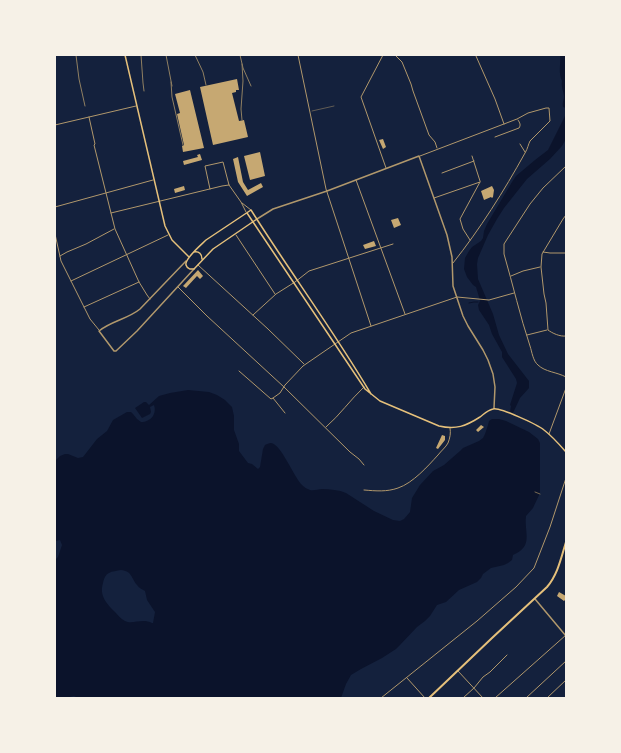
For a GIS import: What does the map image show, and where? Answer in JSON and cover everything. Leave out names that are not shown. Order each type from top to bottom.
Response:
[{"type":"main road","points":[[125,55],[158,202],[165,226],[172,240],[189,258]]},
{"type":"main road","points":[[257,219],[213,249],[194,269],[187,268],[186,261],[206,240],[251,210],[257,219],[297,280],[338,341],[372,396]]},
{"type":"main road","points":[[247,213],[334,344],[372,396],[380,401],[439,426],[450,428],[457,428],[466,425],[494,408],[508,412],[538,425],[566,452]]},
{"type":"main road","points":[[194,252],[200,253],[202,260]]},
{"type":"main road","points":[[429,698],[548,587],[559,567],[566,542]]},
{"type":"street","points":[[298,55],[327,191],[371,326]]},
{"type":"street","points":[[383,55],[361,97],[387,168]]},
{"type":"street","points":[[395,55],[402,62],[430,135],[438,149]]},
{"type":"street","points":[[476,56],[504,124]]},
{"type":"street","points":[[55,125],[137,106]]},
{"type":"street","points":[[257,219],[273,209],[327,191],[517,120],[528,113],[549,108],[550,121],[530,140],[525,153],[492,208],[452,264]]},
{"type":"street","points":[[89,117],[102,183],[115,229],[140,282],[150,299]]},
{"type":"street","points":[[496,137],[519,128],[520,123],[517,120]]},
{"type":"street","points":[[520,144],[525,153]]},
{"type":"street","points":[[419,156],[447,236],[452,264],[453,286],[463,316],[483,350],[494,379],[494,408]]},
{"type":"street","points":[[470,240],[463,229],[460,219],[480,182],[472,156]]},
{"type":"street","points":[[442,173],[474,161]]},
{"type":"street","points":[[210,189],[204,166],[223,162],[229,185],[242,203],[247,213]]},
{"type":"street","points":[[566,166],[543,188],[530,204],[504,244],[504,254],[514,293],[526,335],[537,365],[566,377]]},
{"type":"street","points":[[55,207],[153,180]]},
{"type":"street","points":[[356,180],[405,315]]},
{"type":"street","points":[[434,198],[480,182]]},
{"type":"street","points":[[111,213],[229,185]]},
{"type":"street","points":[[242,203],[251,210]]},
{"type":"street","points":[[566,215],[542,254],[541,267],[548,330],[551,333],[563,337],[566,336]]},
{"type":"street","points":[[60,256],[115,229]]},
{"type":"street","points":[[55,234],[60,256],[90,319],[116,352],[194,269]]},
{"type":"street","points":[[235,234],[276,294]]},
{"type":"street","points":[[71,281],[169,235]]},
{"type":"street","points":[[253,315],[276,294],[294,283],[309,271],[393,244]]},
{"type":"street","points":[[543,252],[566,253]]},
{"type":"street","points":[[99,331],[105,326],[135,313],[186,261]]},
{"type":"street","points":[[198,265],[304,364]]},
{"type":"street","points":[[510,276],[541,267]]},
{"type":"street","points":[[84,307],[140,282]]},
{"type":"street","points":[[177,286],[364,465]]},
{"type":"street","points":[[273,398],[280,393],[304,364],[351,333],[457,297],[489,300],[514,293]]},
{"type":"street","points":[[526,335],[548,330]]},
{"type":"street","points":[[240,371],[271,399],[273,398],[285,413]]},
{"type":"street","points":[[326,427],[364,387]]},
{"type":"street","points":[[549,434],[566,388]]},
{"type":"street","points":[[364,490],[389,490],[399,488],[410,481],[424,469],[447,444],[450,436],[450,428]]},
{"type":"street","points":[[381,698],[499,602],[534,568],[550,527],[566,478]]},
{"type":"street","points":[[495,698],[566,635],[535,599]]},
{"type":"street","points":[[463,698],[483,677],[508,655]]},
{"type":"street","points":[[526,698],[566,661]]},
{"type":"street","points":[[458,670],[483,698]]},
{"type":"street","points":[[407,677],[425,698]]},
{"type":"street","points":[[547,698],[566,680]]},
{"type":"lane","points":[[310,112],[334,106]]},
{"type":"path","points":[[535,492],[540,494]]},
{"type":"water","points":[[560,55],[566,55],[566,108],[563,107],[564,96],[560,75]]},
{"type":"water","points":[[566,114],[566,139],[562,146],[550,159],[527,179],[504,208],[488,235],[478,258],[478,279],[493,314],[499,335],[508,354],[529,381],[529,388],[520,398],[513,413],[510,412],[510,405],[517,383],[516,379],[502,357],[502,352],[492,334],[489,325],[479,310],[478,305],[480,301],[476,287],[467,277],[464,269],[465,258],[472,247],[483,238],[487,224],[516,176],[548,150]]},
{"type":"water","points":[[188,390],[209,392],[225,400],[232,407],[234,416],[234,430],[239,444],[239,451],[248,463],[252,464],[258,469],[260,467],[265,445],[271,443],[279,449],[299,481],[309,490],[328,489],[346,493],[374,511],[393,520],[400,521],[410,512],[412,498],[420,485],[433,471],[444,465],[463,448],[483,438],[489,421],[492,419],[499,419],[506,421],[529,432],[538,439],[540,443],[540,493],[533,508],[526,516],[527,538],[524,548],[513,555],[512,560],[508,563],[491,568],[483,574],[477,582],[459,590],[446,602],[437,605],[430,616],[396,649],[351,675],[341,698],[78,698],[74,696],[55,698],[55,560],[58,557],[62,545],[60,540],[55,541],[55,461],[60,456],[65,454],[78,458],[83,457],[97,439],[107,431],[113,420],[127,412],[131,412],[141,422],[148,421],[154,414],[154,405],[150,407],[150,414],[142,418],[135,408],[144,402],[149,405],[159,396]],"holes":[[[121,570],[129,573],[139,587],[145,591],[147,600],[155,612],[153,623],[145,621],[125,621],[104,599],[102,588],[106,576],[112,572]]]},
{"type":"building","points":[[237,79],[239,90],[232,93],[239,121],[244,120],[248,137],[213,145],[200,87]]},
{"type":"building","points":[[190,90],[204,148],[183,152],[182,146],[184,145],[177,114],[180,113],[175,94]]},
{"type":"building","points":[[383,139],[386,147],[383,149],[379,140]]},
{"type":"building","points":[[260,152],[265,176],[250,180],[244,156]]},
{"type":"building","points":[[200,154],[202,160],[184,165],[183,161],[198,157],[197,155]]},
{"type":"building","points":[[238,157],[243,182],[248,190],[261,183],[263,187],[247,196],[238,182],[233,159]]},
{"type":"building","points":[[184,186],[185,190],[175,193],[174,189]]},
{"type":"building","points":[[492,186],[494,190],[493,197],[484,200],[481,191]]},
{"type":"building","points":[[398,218],[401,225],[394,228],[391,220]]},
{"type":"building","points":[[374,241],[376,246],[365,249],[363,245]]},
{"type":"building","points":[[198,270],[203,276],[200,279],[197,276],[186,288],[183,286]]},
{"type":"building","points":[[481,425],[484,427],[478,432],[476,430]]},
{"type":"building","points":[[442,435],[445,436],[445,440],[438,449],[436,448]]},
{"type":"building","points":[[559,592],[566,596],[564,601],[557,596]]},
{"type":"waterway","points":[[469,303],[478,302]]},
{"type":"railway","points":[[76,55],[79,79],[85,106]]},
{"type":"railway","points":[[141,55],[144,91]]},
{"type":"railway","points":[[166,55],[172,86]]},
{"type":"railway","points":[[195,55],[203,72],[206,85]]},
{"type":"railway","points":[[240,55],[243,68],[251,86]]},
{"type":"railway","points":[[242,64],[242,120]]},
{"type":"railway","points":[[171,82],[172,97],[183,145]]}]
